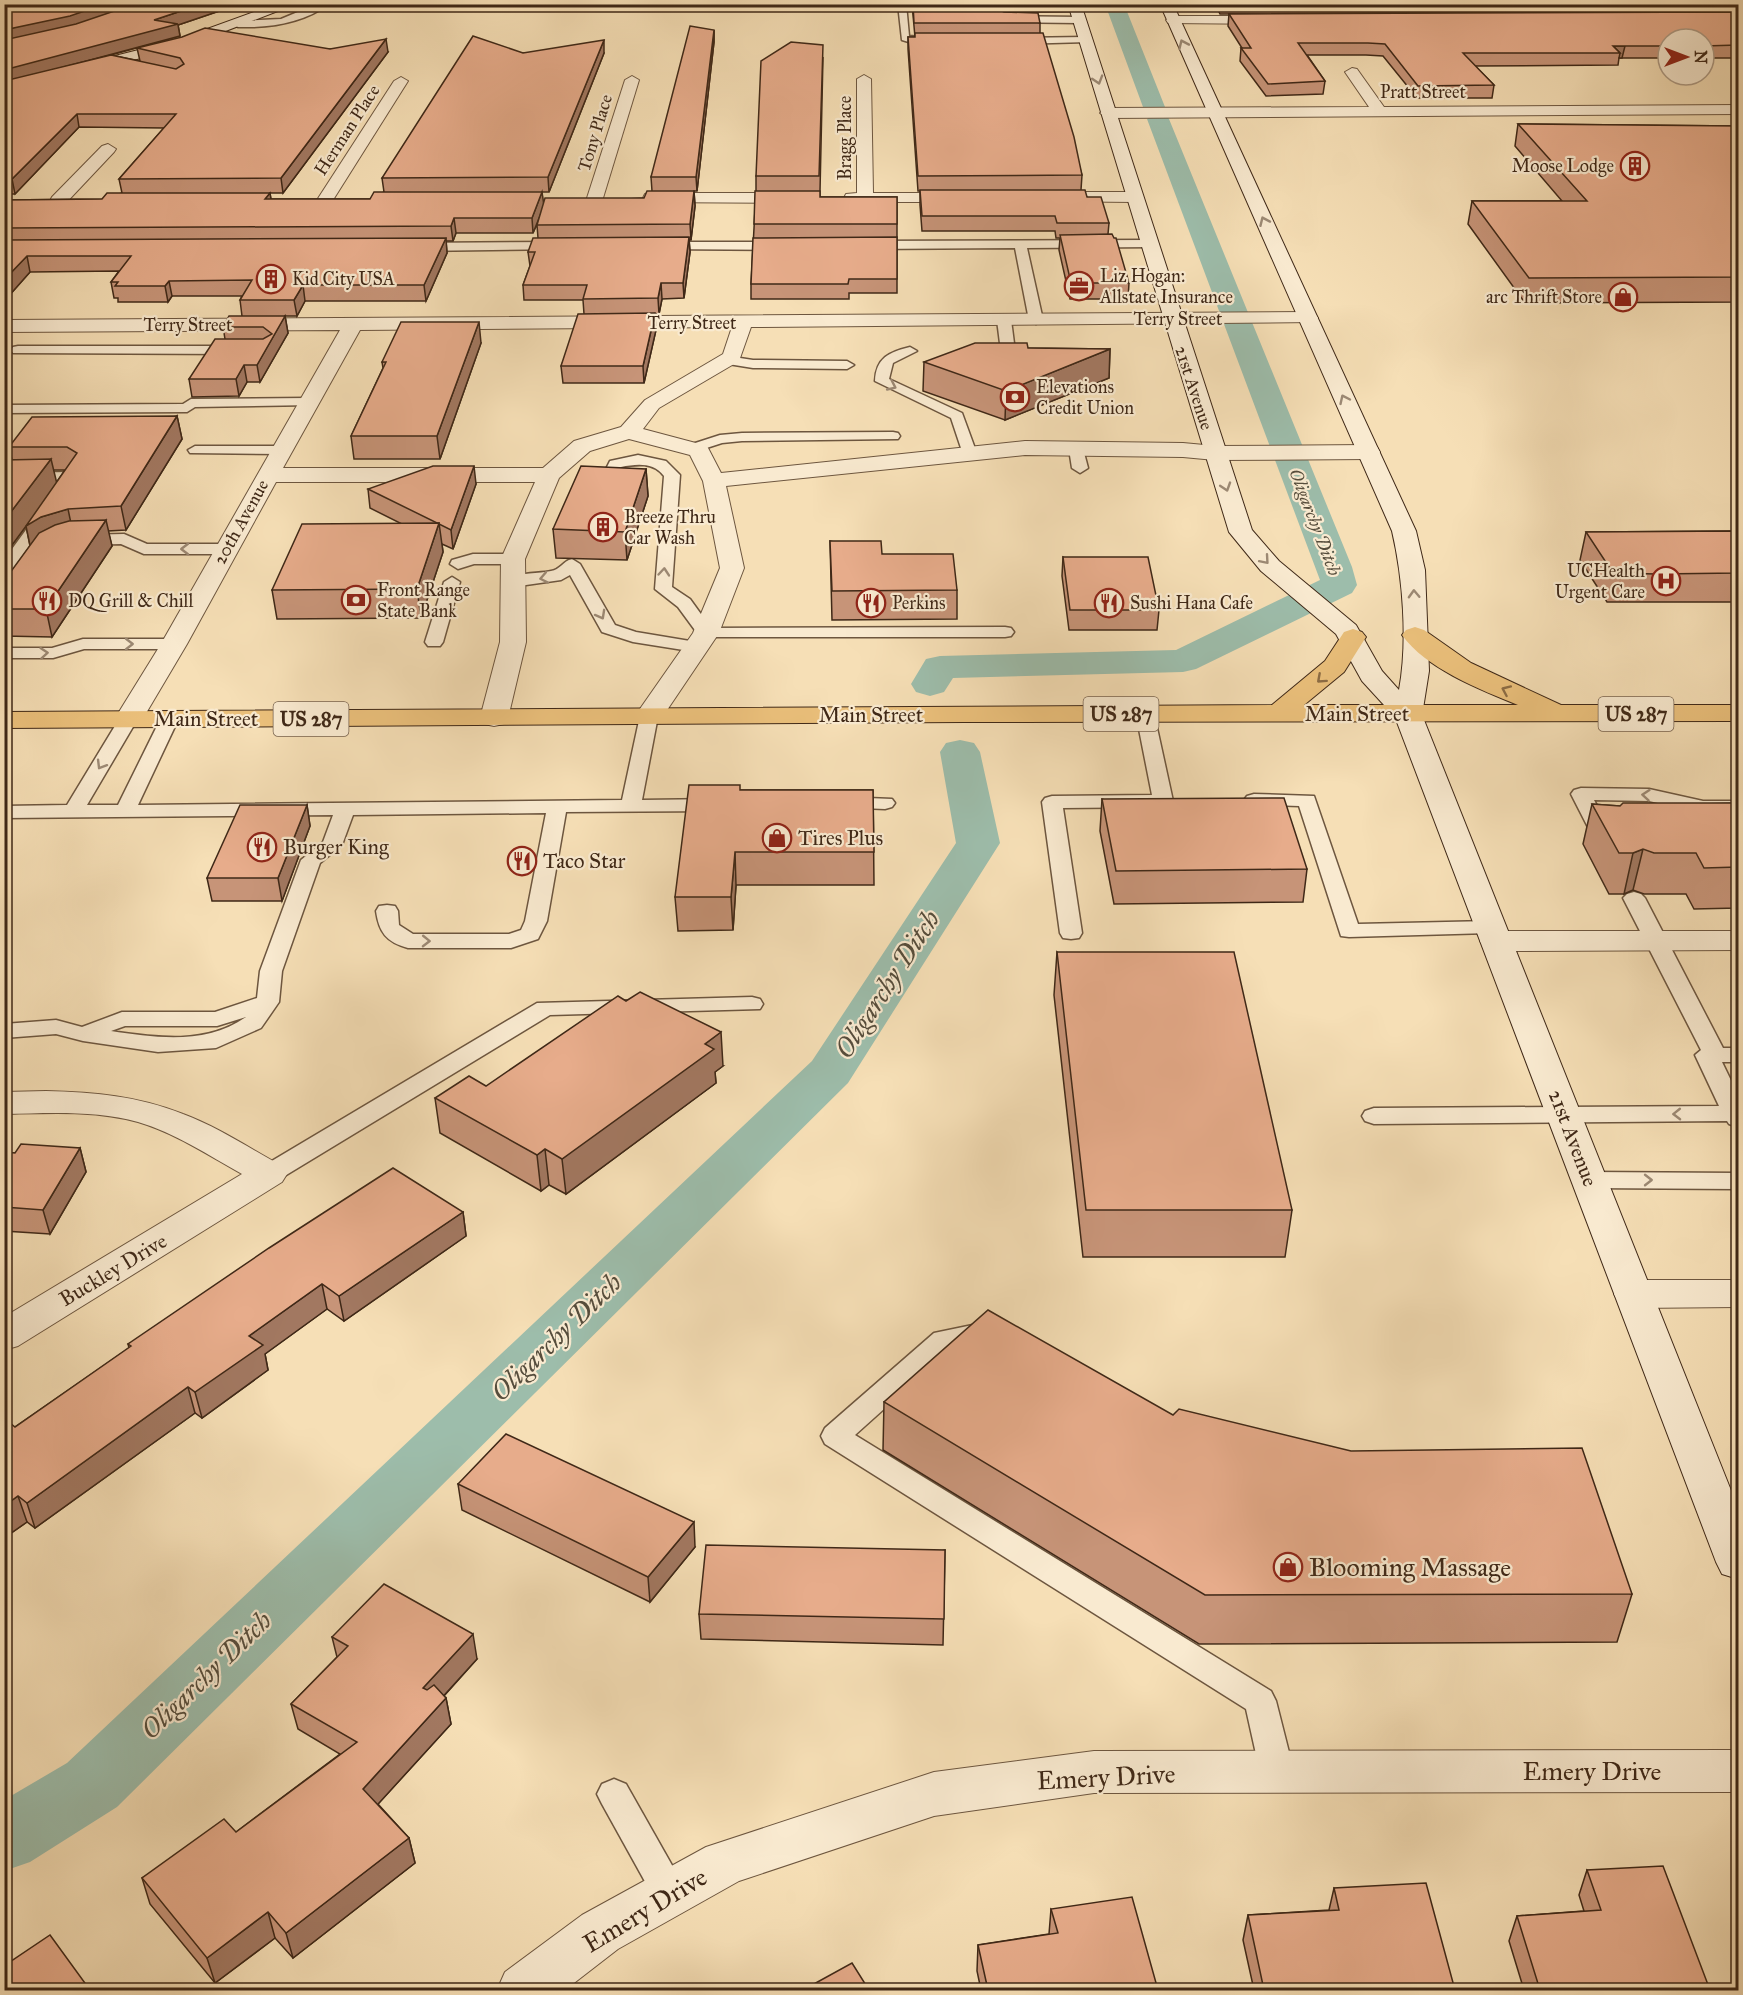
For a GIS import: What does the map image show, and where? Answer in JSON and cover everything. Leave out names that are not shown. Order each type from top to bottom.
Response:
[{"type":"highway","points":[[1415,635],[1432,652],[1464,670],[1560,714]]},
{"type":"highway","points":[[1280,713],[1335,666],[1353,637]]},
{"type":"highway","name":"Main Street","points":[[4,720],[1280,713],[1408,715],[1738,713]]},
{"type":"street","points":[[4,89],[114,61],[238,24],[290,4]]},
{"type":"street","name":"21st Avenue","points":[[1076,11],[1241,532],[1270,566],[1292,586],[1325,610],[1353,637],[1371,675],[1408,715],[1738,1562]]},
{"type":"street","points":[[1291,19],[1169,12],[1404,531],[1413,570],[1416,671],[1408,715]]},
{"type":"street","points":[[114,61],[146,69]]},
{"type":"street","points":[[1352,72],[1379,111]]},
{"type":"street","name":"Bragg Place","points":[[864,78],[865,198]]},
{"type":"street","name":"Tony Place","points":[[632,80],[589,198],[865,198]]},
{"type":"street","name":"Herman Place","points":[[349,200],[319,200],[401,81]]},
{"type":"street","name":"Pratt Street","points":[[1108,113],[1738,110]]},
{"type":"street","points":[[58,201],[108,149]]},
{"type":"street","points":[[1030,197],[1134,197]]},
{"type":"street","points":[[865,198],[983,198]]},
{"type":"street","points":[[37,201],[81,201]]},
{"type":"street","name":"Terry Street","points":[[4,326],[1308,318]]},
{"type":"street","points":[[629,432],[652,404],[732,357],[743,323]]},
{"type":"street","name":"20th Avenue","points":[[128,720],[174,644],[352,324]]},
{"type":"street","points":[[494,718],[513,642],[513,559],[549,475],[582,446],[629,432],[699,451],[714,481],[732,568],[701,640],[649,716]]},
{"type":"street","points":[[714,481],[1025,448],[1078,459],[1183,450],[1215,453],[1369,452]]},
{"type":"street","points":[[268,475],[549,475]]},
{"type":"street","points":[[1493,934],[1656,940],[1738,940]]},
{"type":"street","points":[[4,1103],[62,1100],[138,1111],[172,1122],[269,1174]]},
{"type":"street","name":"Buckley Drive","points":[[13,1324],[269,1174]]},
{"type":"street","points":[[1634,1294],[1738,1294]]},
{"type":"street","name":"Emery Drive","points":[[524,1990],[600,1932],[724,1863],[934,1794],[1094,1772],[1738,1771]]},
{"type":"lane","points":[[238,24],[284,23],[325,4]]},
{"type":"lane","points":[[902,4],[905,38],[947,41]]},
{"type":"lane","points":[[1006,9],[1076,11],[1004,19],[989,14],[1006,9]]},
{"type":"lane","points":[[1007,41],[1085,40]]},
{"type":"lane","points":[[854,245],[1149,244]]},
{"type":"lane","points":[[1020,245],[1036,320]]},
{"type":"lane","points":[[405,247],[569,246]]},
{"type":"lane","points":[[652,246],[795,246]]},
{"type":"lane","points":[[1004,320],[1008,351]]},
{"type":"lane","points":[[184,350],[201,325]]},
{"type":"lane","points":[[11,350],[38,326]]},
{"type":"lane","points":[[11,350],[255,350]]},
{"type":"lane","points":[[910,351],[890,356],[882,367],[882,381],[957,416],[970,454]]},
{"type":"lane","points":[[728,360],[753,364],[847,365]]},
{"type":"lane","points":[[4,409],[187,408],[191,403],[308,402]]},
{"type":"lane","points":[[691,449],[720,439],[742,437],[893,436]]},
{"type":"lane","points":[[195,450],[281,450]]},
{"type":"lane","points":[[609,479],[615,464],[633,459],[652,461],[666,466],[672,475],[663,589],[684,603],[701,640]]},
{"type":"lane","points":[[4,478],[72,477],[4,572]]},
{"type":"lane","points":[[64,543],[74,540],[124,539],[144,549],[227,549]]},
{"type":"lane","points":[[458,564],[473,559],[513,559]]},
{"type":"lane","points":[[512,582],[561,575],[572,564],[608,628],[633,638],[701,640],[1005,632]]},
{"type":"lane","points":[[434,642],[452,582]]},
{"type":"lane","points":[[4,653],[22,655],[53,653],[83,644],[174,644]]},
{"type":"lane","points":[[1145,714],[1163,801]]},
{"type":"lane","points":[[631,806],[649,716]]},
{"type":"lane","points":[[73,812],[128,720]]},
{"type":"lane","points":[[125,811],[169,720]]},
{"type":"lane","points":[[1604,840],[1581,794],[1649,795],[1703,807],[1738,807]]},
{"type":"lane","points":[[1235,801],[1306,800],[1349,931],[1493,934]]},
{"type":"lane","points":[[1071,933],[1052,802],[1187,801]]},
{"type":"lane","points":[[827,804],[885,803]]},
{"type":"lane","points":[[4,812],[735,804]]},
{"type":"lane","points":[[387,911],[389,928],[408,940],[511,940],[530,933],[536,921],[557,806]]},
{"type":"lane","points":[[4,1030],[57,1027],[83,1034],[122,1019],[217,1019],[268,1002],[271,971],[311,860],[332,845],[345,808]]},
{"type":"lane","points":[[1634,898],[1656,940],[1727,1055]]},
{"type":"lane","points":[[269,1174],[545,1008],[752,1004]]},
{"type":"lane","points":[[1374,1116],[1737,1116],[1707,1055],[1727,1055]]},
{"type":"lane","points":[[1590,1180],[1738,1180]]},
{"type":"lane","points":[[1018,1341],[999,1330],[944,1340],[835,1436],[1260,1701],[1277,1772]]},
{"type":"lane","points":[[614,1794],[670,1894]]},
{"type":"building","points":[[11,4],[105,4],[70,16],[4,30],[4,7]]},
{"type":"building","points":[[135,4],[202,4],[154,20],[178,24],[4,70],[4,40],[76,24]]},
{"type":"building","points":[[913,4],[986,4],[1004,12],[1038,13],[1040,23],[914,23]]},
{"type":"building","points":[[1738,12],[1738,45],[1716,46],[1716,27],[1656,27],[1656,46],[1613,46],[1620,53],[1463,53],[1494,85],[1418,86],[1385,44],[1298,43],[1325,81],[1268,84],[1241,48],[1251,48],[1229,14]]},
{"type":"building","points":[[690,26],[714,30],[696,177],[651,177]]},
{"type":"building","points":[[205,28],[330,49],[386,39],[281,178],[119,179],[176,114],[77,114],[12,179],[4,180],[4,81],[111,55],[176,69],[184,64],[180,58],[137,48],[182,37]]},
{"type":"building","points":[[915,33],[1043,33],[1074,137],[1082,175],[918,176],[908,37],[915,37]]},
{"type":"building","points":[[473,36],[523,53],[604,40],[548,177],[382,178]]},
{"type":"building","points":[[791,42],[823,45],[819,176],[756,176],[761,61]]},
{"type":"building","points":[[1518,124],[1738,126],[1738,277],[1529,278],[1472,201],[1587,201]]},
{"type":"building","points":[[920,190],[1085,190],[1087,197],[1101,197],[1109,223],[1057,223],[1055,216],[922,216]]},
{"type":"building","points":[[647,191],[694,191],[690,224],[537,225],[545,198],[644,198]]},
{"type":"building","points":[[755,191],[820,191],[820,197],[897,197],[897,224],[754,224]]},
{"type":"building","points":[[374,192],[542,192],[532,218],[454,218],[451,226],[4,228],[4,200],[102,199],[107,193],[270,193],[265,199],[370,199]]},
{"type":"building","points":[[1112,234],[1116,238],[1129,283],[1071,283],[1060,235]]},
{"type":"building","points":[[689,237],[683,283],[661,283],[658,298],[583,299],[587,285],[523,285],[535,252],[528,252],[533,238]]},
{"type":"building","points":[[897,237],[897,279],[849,279],[848,284],[751,284],[753,238]]},
{"type":"building","points":[[446,238],[424,285],[303,285],[294,300],[240,300],[252,280],[169,281],[165,286],[115,286],[118,282],[111,282],[131,256],[27,256],[4,280],[4,240]]},
{"type":"building","points":[[655,313],[643,366],[561,366],[578,314]]},
{"type":"building","points":[[229,316],[285,316],[257,365],[244,365],[236,379],[189,379],[215,339],[263,339],[272,334],[263,327],[223,327]]},
{"type":"building","points":[[401,322],[479,322],[437,436],[351,436],[386,362],[382,362]]},
{"type":"building","points":[[975,343],[1027,343],[1028,348],[1110,349],[1006,391],[924,362]]},
{"type":"building","points":[[177,416],[121,506],[68,509],[41,517],[26,526],[77,453],[67,447],[9,447],[32,417]]},
{"type":"building","points":[[51,459],[4,521],[4,460]]},
{"type":"building","points":[[433,466],[474,466],[451,530],[368,489]]},
{"type":"building","points":[[581,466],[646,469],[625,532],[553,529]]},
{"type":"building","points":[[106,520],[46,609],[4,609],[4,581],[39,533],[69,521]]},
{"type":"building","points":[[439,523],[417,589],[272,590],[302,524]]},
{"type":"building","points":[[1738,531],[1738,573],[1657,574],[1613,573],[1586,532]]},
{"type":"building","points":[[830,541],[881,541],[882,554],[953,554],[957,590],[832,591]]},
{"type":"building","points":[[1063,557],[1148,557],[1159,610],[1070,610]]},
{"type":"building","points":[[689,785],[740,785],[740,790],[873,790],[874,852],[735,852],[731,897],[675,897]]},
{"type":"building","points":[[1284,798],[1307,869],[1116,871],[1102,799]]},
{"type":"building","points":[[1623,803],[1738,803],[1738,867],[1704,868],[1696,853],[1654,853],[1643,849],[1633,853],[1619,853],[1592,804],[1620,806]]},
{"type":"building","points":[[240,805],[307,805],[278,878],[207,878]]},
{"type":"building","points":[[1057,952],[1234,952],[1292,1210],[1086,1210]]},
{"type":"building","points":[[640,992],[721,1032],[705,1044],[714,1049],[562,1159],[545,1149],[537,1155],[435,1098],[469,1076],[486,1086],[618,996],[626,1001]]},
{"type":"building","points":[[21,1144],[80,1148],[43,1210],[4,1207],[4,1152],[15,1153]]},
{"type":"building","points":[[393,1168],[463,1212],[339,1296],[322,1284],[249,1336],[263,1345],[195,1392],[188,1387],[27,1503],[18,1496],[4,1506],[4,1418],[15,1427],[131,1346],[128,1344],[269,1248]]},
{"type":"building","points":[[988,1310],[1173,1415],[1179,1409],[1351,1451],[1582,1448],[1632,1594],[1205,1595],[884,1402]]},
{"type":"building","points":[[506,1434],[694,1522],[648,1577],[458,1484]]},
{"type":"building","points":[[706,1545],[945,1550],[944,1619],[699,1614]]},
{"type":"building","points":[[384,1584],[473,1634],[423,1688],[427,1690],[434,1685],[446,1698],[363,1789],[409,1838],[286,1933],[268,1912],[207,1958],[142,1878],[224,1819],[236,1832],[357,1742],[291,1704],[348,1646],[332,1637]]},
{"type":"building","points":[[1663,1866],[1710,1990],[1540,1990],[1517,1916],[1601,1910],[1587,1870]]},
{"type":"building","points":[[1426,1883],[1455,1990],[1264,1990],[1248,1915],[1339,1910],[1334,1888]]},
{"type":"building","points":[[1132,1897],[1158,1990],[988,1990],[978,1945],[1058,1933],[1051,1909]]},
{"type":"building","points":[[50,1935],[90,1990],[4,1990],[4,1966]]},
{"type":"building","points":[[852,1963],[869,1990],[803,1990]]},
{"type":"waterway","name":"Oligarchy Ditch","points":[[1114,4],[1154,107]]},
{"type":"waterway","name":"Oligarchy Ditch","points":[[930,684],[940,667],[1183,661],[1339,585],[1334,567],[1158,119]]},
{"type":"waterway","name":"Oligarchy Ditch","points":[[4,1839],[92,1785],[830,1072],[978,843],[960,752]]},
{"type":"place","name":"Moose Lodge","points":[[1635,166]]},
{"type":"place","name":"Kid City USA","points":[[271,279]]},
{"type":"place","name":"Liz Hogan: Allstate Insurance","points":[[1079,286]]},
{"type":"place","name":"arc Thrift Store","points":[[1623,297]]},
{"type":"place","name":"Elevations Credit Union","points":[[1015,397]]},
{"type":"place","name":"Breeze Thru Car Wash","points":[[603,527]]},
{"type":"place","name":"UCHealth Urgent Care","points":[[1666,581]]},
{"type":"place","name":"Front Range State Bank","points":[[356,600]]},
{"type":"place","name":"DQ Grill & Chill","points":[[47,601]]},
{"type":"place","name":"Perkins","points":[[871,603]]},
{"type":"place","name":"Sushi Hana Cafe","points":[[1109,603]]},
{"type":"place","name":"Tires Plus","points":[[777,838]]},
{"type":"place","name":"Burger King","points":[[262,847]]},
{"type":"place","name":"Taco Star","points":[[522,861]]},
{"type":"place","name":"Blooming Massage","points":[[1288,1567]]}]
